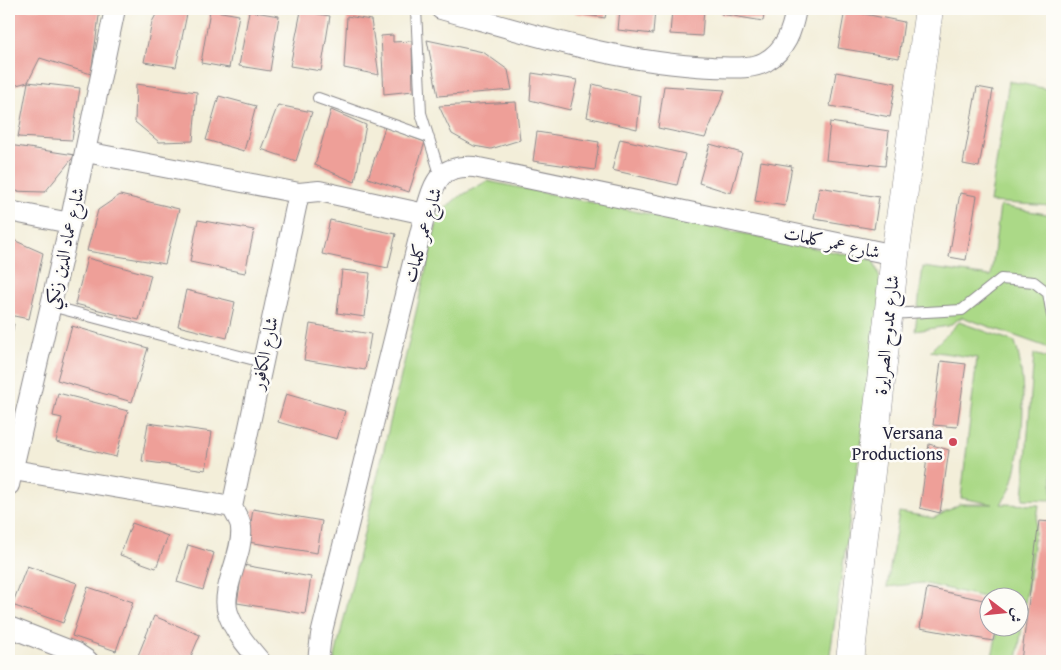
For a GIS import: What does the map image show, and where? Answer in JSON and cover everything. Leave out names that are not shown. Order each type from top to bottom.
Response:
[{"type":"street","name":"شارع عماد الدين زنكي","points":[[11,478],[86,152],[115,9]]},
{"type":"street","points":[[441,9],[614,56],[672,65],[730,68],[763,63],[782,49],[793,26],[796,9]]},
{"type":"street","name":"شارع ممدوح الصرايرة","points":[[850,661],[895,255],[929,9]]},
{"type":"street","points":[[86,152],[299,193],[319,191],[425,214]]},
{"type":"street","name":"شارع عمر كلمات","points":[[318,661],[322,635],[425,214],[434,184],[440,174],[458,166],[474,167],[895,255]]},
{"type":"street","name":"شارع الكافور","points":[[232,507],[299,193]]},
{"type":"street","points":[[9,211],[70,223]]},
{"type":"street","points":[[11,478],[232,507],[241,526],[242,538],[228,595],[227,611],[235,629],[260,661]]},
{"type":"street","points":[[9,627],[53,653],[76,653],[88,661]]},
{"type":"lane","points":[[416,9],[421,113],[440,174]]},
{"type":"lane","points":[[318,98],[428,137]]},
{"type":"lane","points":[[889,314],[962,310],[1000,279],[1034,282],[1048,293],[1052,316]]},
{"type":"lane","points":[[50,306],[262,362]]},
{"type":"green space","points":[[1009,81],[1052,90],[1052,206],[990,202]]},
{"type":"green space","points":[[487,181],[873,260],[883,292],[829,661],[334,661],[439,214],[457,198]]},
{"type":"green space","points":[[1000,206],[1052,215],[1052,349],[962,317],[948,326],[915,331],[923,267],[991,276]]},
{"type":"green space","points":[[959,322],[1015,342],[1022,376],[1023,415],[1019,454],[1015,471],[1011,487],[1001,504],[1039,505],[1027,588],[978,588],[978,596],[922,583],[887,587],[899,512],[934,518],[960,504],[993,504],[961,498],[977,358],[930,351]]},
{"type":"green space","points":[[1034,354],[1052,359],[1052,500],[1023,499]]},
{"type":"green space","points":[[996,638],[1020,638],[1017,661],[991,661]]},
{"type":"building","points":[[9,9],[100,9],[91,74],[40,58],[28,82],[9,87]]},
{"type":"building","points":[[159,9],[188,9],[176,67],[144,62],[152,22]]},
{"type":"building","points":[[576,9],[607,9],[605,18],[575,13]]},
{"type":"building","points":[[620,9],[655,9],[653,34],[618,30]]},
{"type":"building","points":[[672,9],[704,9],[702,36],[670,34]]},
{"type":"building","points":[[722,9],[765,9],[763,21],[721,14]]},
{"type":"building","points":[[210,10],[239,15],[229,68],[201,63]]},
{"type":"building","points":[[845,10],[904,22],[899,58],[838,48]]},
{"type":"building","points":[[249,11],[279,16],[270,71],[239,66]]},
{"type":"building","points":[[301,11],[330,16],[321,71],[290,66]]},
{"type":"building","points":[[347,16],[371,20],[379,75],[344,68]]},
{"type":"building","points":[[393,35],[393,42],[412,41],[413,91],[384,94],[381,36]]},
{"type":"building","points":[[427,40],[483,52],[508,70],[512,90],[438,96]]},
{"type":"building","points":[[836,72],[896,83],[890,117],[830,106]]},
{"type":"building","points":[[532,73],[577,80],[570,110],[530,100]]},
{"type":"building","points":[[28,82],[80,88],[72,140],[18,137]]},
{"type":"building","points":[[136,84],[197,92],[193,141],[159,142],[135,122]]},
{"type":"building","points":[[593,84],[641,96],[637,129],[587,117]]},
{"type":"building","points":[[664,86],[725,90],[705,138],[658,128]]},
{"type":"building","points":[[977,87],[993,90],[979,167],[963,164]]},
{"type":"building","points":[[219,96],[256,106],[244,151],[206,140]]},
{"type":"building","points":[[516,102],[520,140],[491,149],[474,146],[452,134],[439,106]]},
{"type":"building","points":[[278,105],[312,112],[296,161],[261,149]]},
{"type":"building","points":[[331,110],[366,125],[355,182],[315,165]]},
{"type":"building","points":[[830,122],[889,131],[885,166],[826,160]]},
{"type":"building","points":[[385,127],[425,142],[409,192],[368,178]]},
{"type":"building","points":[[537,132],[599,142],[595,170],[533,161]]},
{"type":"building","points":[[620,139],[685,154],[677,185],[612,170]]},
{"type":"building","points":[[710,144],[742,153],[731,193],[699,183]]},
{"type":"building","points":[[9,145],[75,155],[45,192],[9,191]]},
{"type":"building","points":[[761,161],[792,166],[785,206],[755,201]]},
{"type":"building","points":[[819,187],[879,197],[874,229],[814,219]]},
{"type":"building","points":[[960,193],[977,196],[966,260],[949,257]]},
{"type":"building","points":[[120,195],[179,209],[165,264],[87,251],[98,210]]},
{"type":"building","points":[[198,220],[254,230],[245,273],[190,262]]},
{"type":"building","points":[[330,220],[396,234],[388,268],[322,254]]},
{"type":"building","points":[[9,238],[43,253],[29,319],[9,315]]},
{"type":"building","points":[[87,258],[151,275],[139,320],[75,304]]},
{"type":"building","points":[[342,270],[370,273],[365,317],[337,313]]},
{"type":"building","points":[[186,290],[235,302],[227,338],[178,326]]},
{"type":"building","points":[[9,323],[14,324],[10,346],[9,346]]},
{"type":"building","points":[[310,324],[371,334],[365,370],[304,360]]},
{"type":"building","points":[[72,326],[148,348],[132,402],[57,380]]},
{"type":"building","points":[[941,361],[966,364],[957,427],[933,425]]},
{"type":"building","points":[[58,393],[128,411],[116,457],[56,442],[62,418],[53,416]]},
{"type":"building","points":[[286,394],[345,411],[337,439],[278,422]]},
{"type":"building","points":[[148,423],[212,432],[206,470],[142,461]]},
{"type":"building","points":[[929,444],[949,450],[940,513],[920,508]]},
{"type":"building","points":[[253,509],[322,521],[317,553],[248,542]]},
{"type":"building","points":[[1039,521],[1052,522],[1052,661],[1021,661],[1024,638],[1028,638],[1028,607]]},
{"type":"building","points":[[132,523],[168,536],[156,568],[120,555]]},
{"type":"building","points":[[188,545],[214,553],[203,590],[177,582]]},
{"type":"building","points":[[243,565],[311,577],[305,614],[237,603]]},
{"type":"building","points":[[27,566],[77,583],[63,623],[12,605]]},
{"type":"building","points":[[88,587],[133,602],[116,651],[72,636]]},
{"type":"building","points":[[927,588],[978,599],[978,638],[994,638],[993,641],[920,628]]},
{"type":"building","points":[[154,616],[200,635],[189,661],[145,661],[137,658]]},
{"type":"place","name":"Versana Productions","points":[[953,442]]}]
